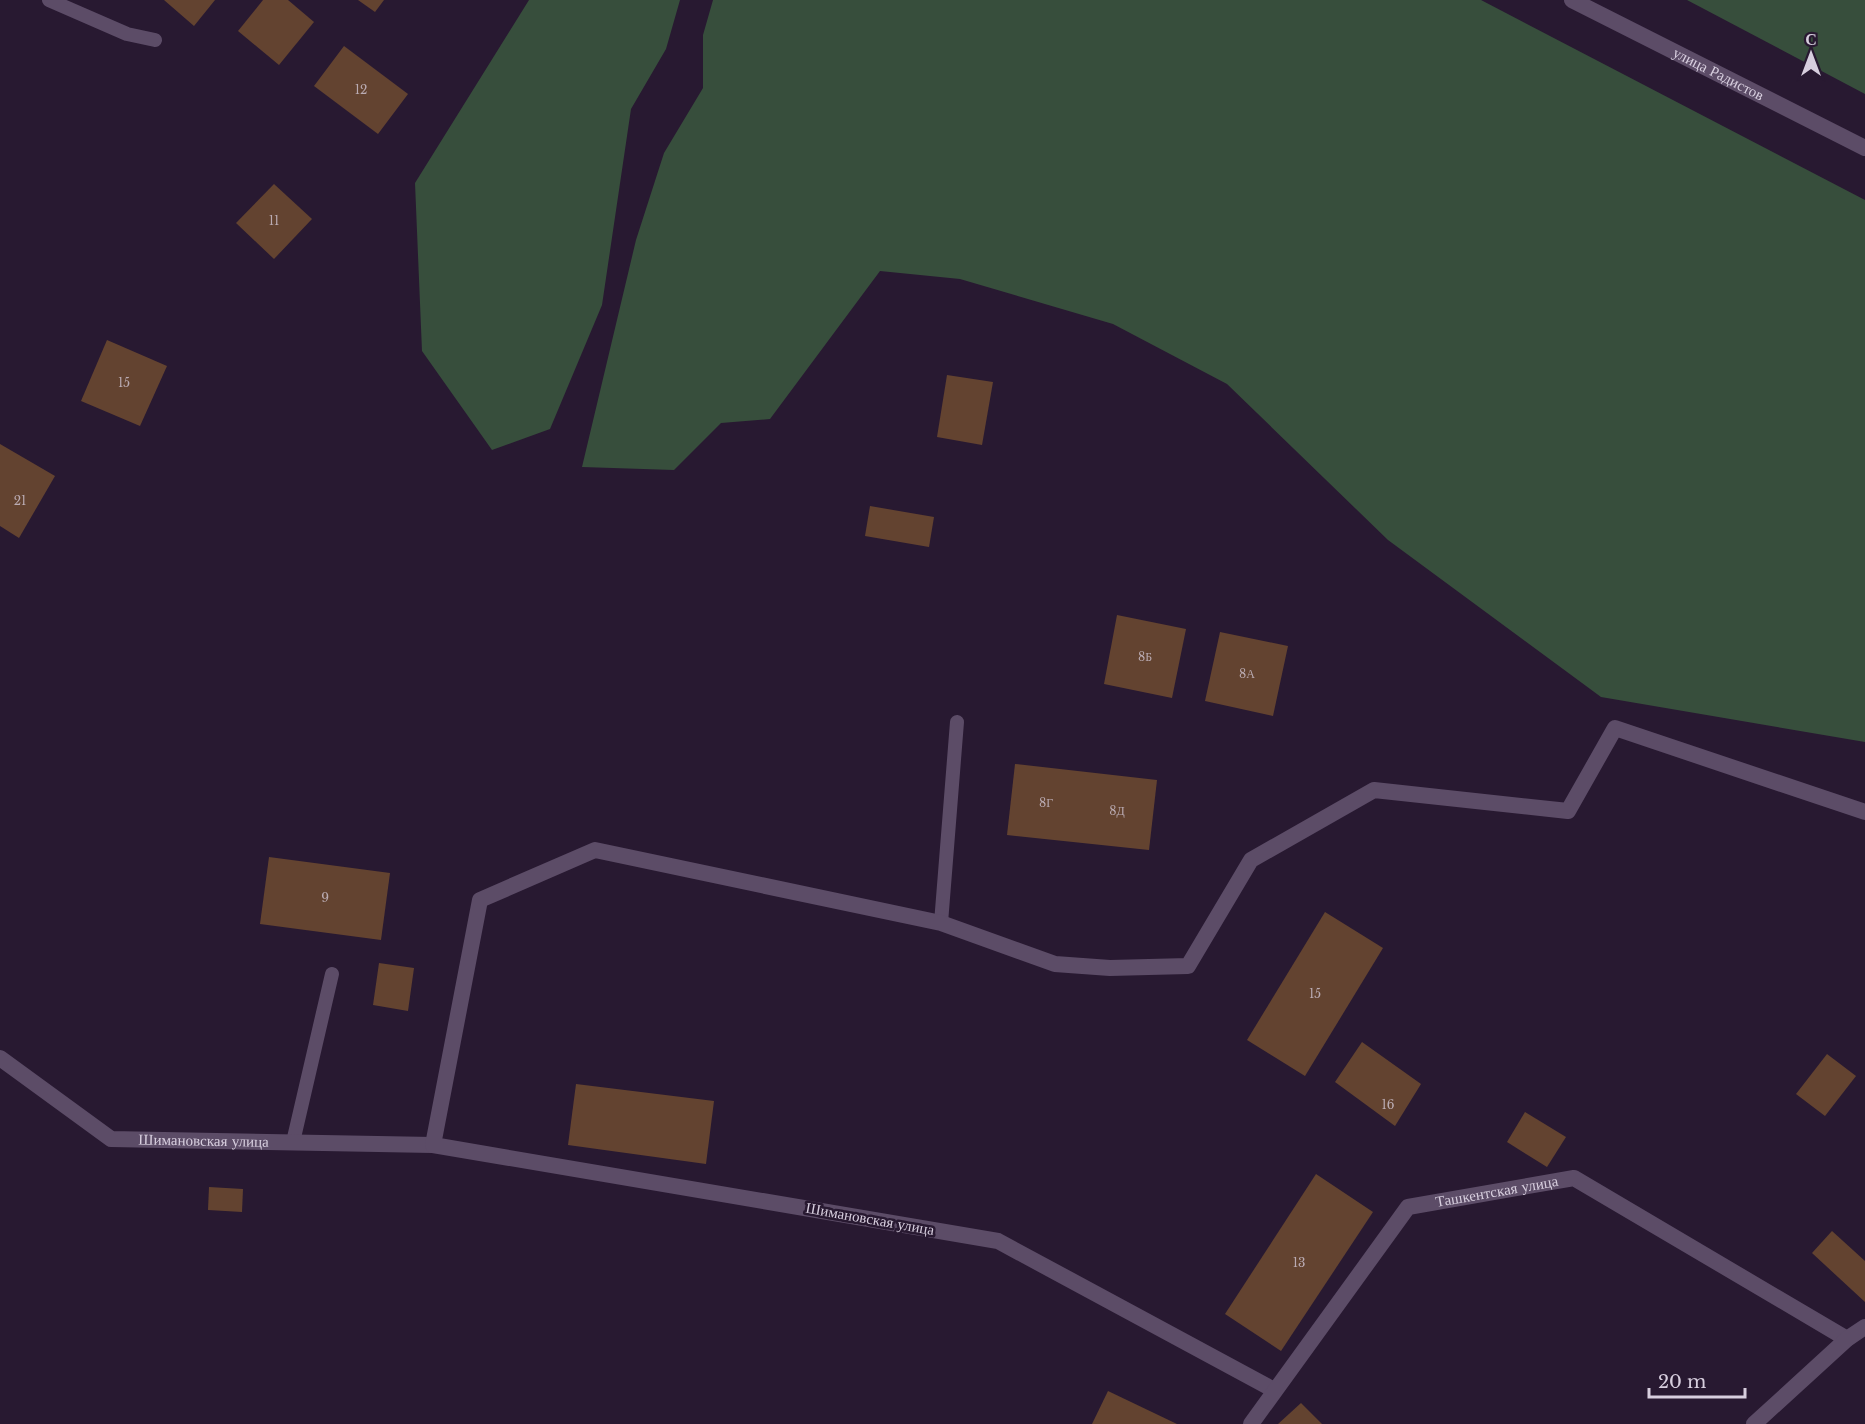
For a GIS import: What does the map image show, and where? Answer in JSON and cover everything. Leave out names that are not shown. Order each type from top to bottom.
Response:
[{"type":"street","name":"улица Радистов","points":[[1572,0],[1865,148]]},
{"type":"street","points":[[433,1145],[480,900],[595,850],[941,923],[1055,964],[1110,968],[1188,966],[1251,860],[1374,790],[1568,811],[1615,728],[1865,813]]},
{"type":"street","name":"Шимановская улица","points":[[0,1058],[111,1138],[433,1145],[998,1241],[1274,1390]]},
{"type":"street","name":"Ташкентская улица","points":[[1251,1424],[1408,1207],[1574,1178],[1847,1340]]},
{"type":"street","points":[[1754,1424],[1847,1340],[1865,1327]]},
{"type":"lane","points":[[49,0],[127,34],[155,40]]},
{"type":"lane","points":[[941,923],[957,722]]},
{"type":"lane","points":[[292,1142],[332,974]]},
{"type":"green space","points":[[529,0],[680,0],[666,49],[631,109],[602,305],[550,429],[492,450],[422,351],[415,183]]},
{"type":"green space","points":[[713,0],[1481,0],[1865,200],[1865,742],[1601,697],[1388,540],[1227,384],[1113,324],[960,279],[880,271],[770,419],[721,423],[674,470],[582,467],[636,240],[664,153],[703,88],[703,35]]},
{"type":"green space","points":[[1687,0],[1865,0],[1865,94]]},
{"type":"building","points":[[164,0],[215,0],[194,26]]},
{"type":"building","points":[[263,0],[288,0],[314,22],[279,65],[238,31]]},
{"type":"building","points":[[358,0],[384,0],[375,12]]},
{"type":"building","points":[[344,46],[408,94],[378,134],[314,86]]},
{"type":"building","points":[[274,184],[312,219],[274,259],[236,223]]},
{"type":"building","points":[[107,340],[167,366],[140,426],[81,401]]},
{"type":"building","points":[[947,375],[993,382],[982,445],[937,437]]},
{"type":"building","points":[[0,444],[55,476],[19,538],[0,526]]},
{"type":"building","points":[[870,506],[934,517],[929,547],[865,536]]},
{"type":"building","points":[[1117,615],[1186,629],[1172,698],[1104,684]]},
{"type":"building","points":[[1220,632],[1288,646],[1273,716],[1205,701]]},
{"type":"building","points":[[1015,764],[1157,780],[1149,850],[1007,835]]},
{"type":"building","points":[[269,857],[390,873],[381,940],[260,924]]},
{"type":"building","points":[[1325,912],[1383,948],[1305,1076],[1247,1040]]},
{"type":"building","points":[[379,963],[414,968],[408,1011],[373,1005]]},
{"type":"building","points":[[1362,1042],[1421,1084],[1395,1126],[1335,1082]]},
{"type":"building","points":[[1827,1054],[1856,1076],[1825,1116],[1796,1094]]},
{"type":"building","points":[[576,1084],[714,1101],[706,1164],[568,1145]]},
{"type":"building","points":[[1525,1112],[1566,1137],[1547,1167],[1507,1142]]},
{"type":"building","points":[[1316,1174],[1373,1212],[1281,1351],[1225,1314]]},
{"type":"building","points":[[209,1187],[243,1189],[242,1212],[208,1210]]},
{"type":"building","points":[[1832,1231],[1865,1261],[1865,1302],[1812,1253]]},
{"type":"building","points":[[1108,1391],[1177,1424],[1092,1424]]},
{"type":"building","points":[[1301,1403],[1322,1424],[1278,1424]]}]
